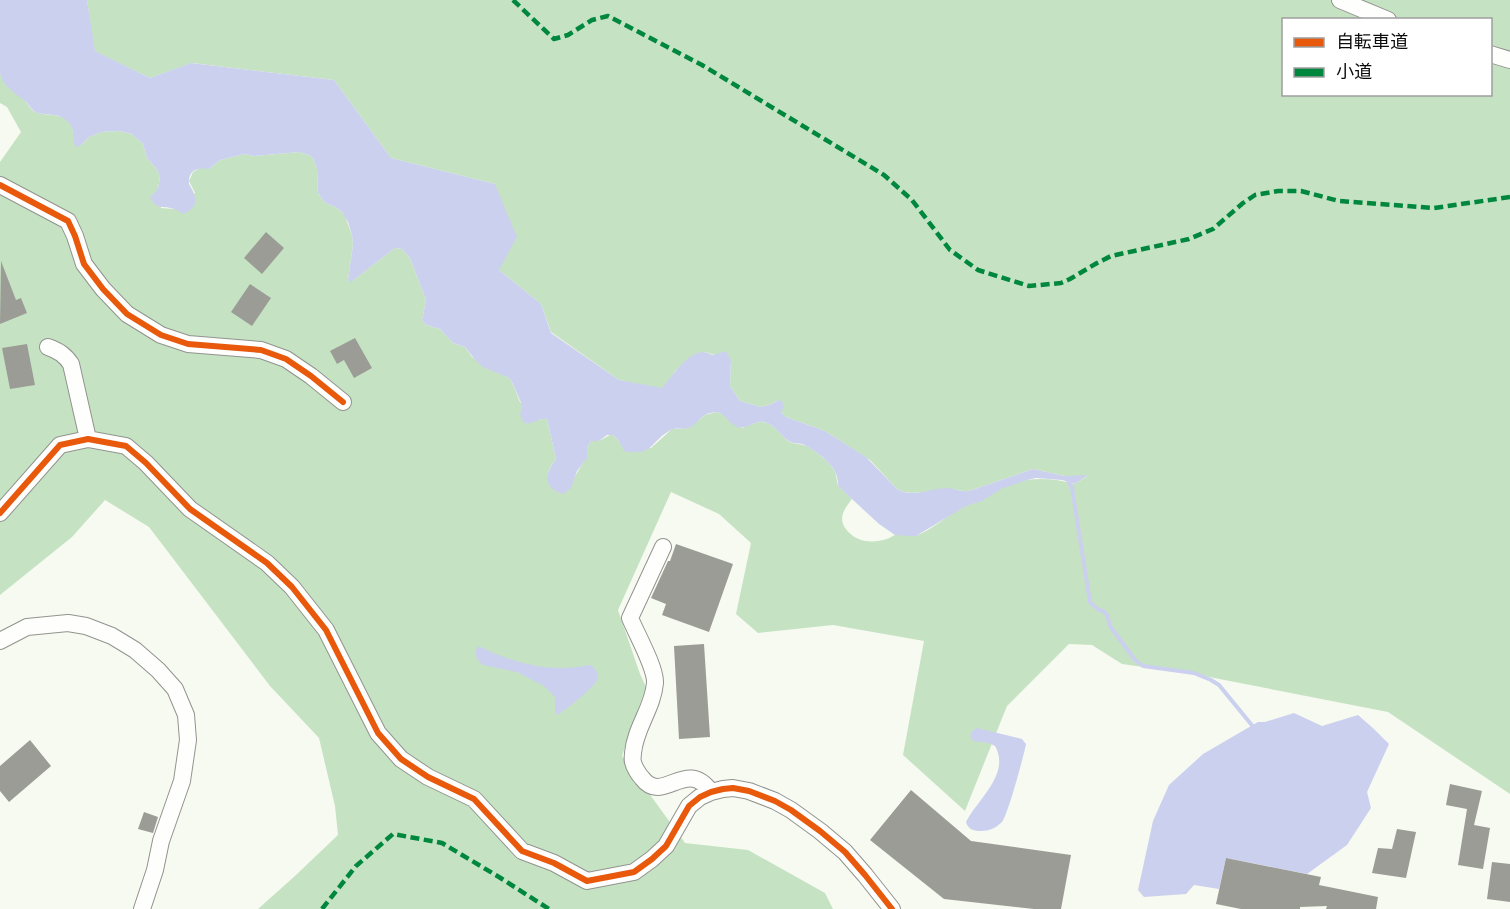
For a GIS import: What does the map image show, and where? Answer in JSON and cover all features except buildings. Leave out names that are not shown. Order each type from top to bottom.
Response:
[{"type":"street","points":[[1340,0],[1383,18]]},
{"type":"street","points":[[1492,54],[1510,60]]},
{"type":"street","points":[[0,185],[68,221],[84,264],[102,289],[127,314],[161,335],[188,344],[261,350],[286,359],[311,375],[343,402]]},
{"type":"street","points":[[48,347],[66,356],[71,364],[88,439]]},
{"type":"street","points":[[0,513],[60,445],[88,439],[126,446],[190,508],[267,563],[292,586],[326,630],[378,733],[401,759],[428,777],[474,800],[522,851],[554,863],[587,881],[634,872],[666,846],[689,806],[711,792],[733,788],[749,791],[775,801],[820,831],[844,852],[892,909]]},
{"type":"street","points":[[663,547],[630,618],[650,662],[655,681],[650,704],[634,742],[633,762],[644,780],[653,786],[665,787],[684,778],[697,779],[711,792]]},
{"type":"street","points":[[0,641],[27,627],[68,623],[86,626],[112,636],[135,650],[159,670],[176,689],[186,715],[187,750],[182,781],[161,841],[155,870],[142,909]]},
{"type":"green space","points":[[87,0],[1510,0],[1510,794],[1388,712],[1199,675],[1122,664],[1092,645],[1069,644],[1007,706],[965,811],[903,755],[924,641],[833,625],[758,633],[736,614],[751,543],[719,514],[671,492],[618,610],[646,687],[622,756],[685,843],[748,850],[825,893],[833,909],[258,909],[338,835],[335,806],[319,738],[270,686],[149,527],[105,500],[72,537],[0,595],[0,162],[21,132],[7,107],[0,103],[0,73],[6,84],[35,112],[67,120],[73,127],[73,133],[80,146],[89,137],[101,132],[119,131],[132,134],[143,144],[147,158],[160,177],[158,189],[161,208],[175,209],[195,193],[189,181],[193,172],[202,167],[209,169],[220,160],[245,154],[254,156],[299,152],[313,158],[317,169],[318,193],[324,202],[342,212],[352,235],[353,245],[348,280],[352,281],[395,248],[402,249],[410,258],[426,300],[422,320],[426,325],[440,329],[453,343],[465,347],[472,357],[511,380],[520,402],[540,420],[547,419],[556,459],[548,474],[554,489],[574,478],[587,456],[587,448],[591,441],[599,441],[613,435],[619,441],[651,448],[672,429],[689,428],[705,415],[716,412],[723,414],[742,428],[765,422],[773,426],[790,442],[806,446],[823,458],[835,472],[838,485],[852,499],[843,513],[843,524],[849,533],[864,541],[881,541],[895,535],[918,535],[966,505],[980,501],[1018,482],[1046,479],[1075,484],[1087,476],[1065,476],[1033,469],[969,491],[944,489],[904,492],[898,490],[870,460],[825,431],[786,417],[781,412],[778,400],[761,407],[740,401],[730,386],[731,360],[705,352],[676,370],[662,389],[619,380],[551,332],[541,304],[499,270],[495,184],[391,158],[334,80],[192,63],[150,78],[94,51]]},
{"type":"water","points":[[0,0],[87,0],[95,51],[150,78],[191,63],[334,80],[391,158],[495,184],[517,237],[499,270],[541,304],[551,333],[619,380],[662,388],[680,366],[692,356],[704,352],[713,355],[726,351],[731,360],[730,386],[740,401],[761,407],[778,400],[782,401],[784,407],[781,412],[786,417],[825,431],[866,457],[898,490],[904,492],[916,493],[946,488],[969,491],[1033,469],[1065,476],[1088,475],[1075,484],[1050,479],[1027,480],[1001,489],[982,501],[966,506],[916,536],[895,535],[879,524],[839,487],[834,470],[814,451],[804,445],[789,441],[768,423],[757,422],[741,428],[733,425],[718,412],[713,412],[705,415],[689,428],[671,430],[647,450],[641,452],[624,451],[613,435],[607,435],[599,441],[591,441],[587,448],[587,458],[577,471],[571,488],[563,494],[556,491],[547,479],[556,459],[547,419],[524,423],[520,415],[522,405],[511,380],[483,367],[465,347],[453,343],[440,329],[426,325],[422,320],[426,300],[410,258],[402,249],[395,248],[351,282],[348,280],[353,245],[352,235],[342,212],[324,202],[318,193],[317,169],[313,158],[299,152],[254,156],[245,154],[220,160],[209,169],[197,169],[190,175],[189,184],[195,201],[188,211],[183,214],[175,209],[158,206],[150,197],[158,189],[160,177],[147,158],[143,144],[132,134],[119,131],[101,132],[89,137],[76,147],[72,128],[68,122],[57,116],[36,112],[5,85],[0,73]]},
{"type":"water","points":[[479,646],[509,659],[551,668],[591,665],[597,672],[598,678],[587,692],[557,715],[555,697],[544,686],[517,672],[483,665],[476,656]]},
{"type":"water","points":[[1294,713],[1322,726],[1358,715],[1389,744],[1367,792],[1371,808],[1347,845],[1307,874],[1226,858],[1219,889],[1194,885],[1186,894],[1144,897],[1138,890],[1153,821],[1169,785],[1203,754],[1258,722]]},
{"type":"water","points":[[977,728],[1022,739],[1026,744],[1005,817],[997,826],[984,831],[971,829],[966,822],[996,777],[999,756],[995,746],[973,741],[970,736]]},
{"type":"waterway","points":[[1068,480],[1072,488],[1090,602],[1107,615],[1110,626],[1135,660],[1143,666],[1194,673],[1211,680],[1219,685],[1255,729]]},
{"type":"marked path","points":[[513,0],[554,39],[568,35],[592,20],[608,16],[702,65],[884,175],[912,200],[950,250],[978,270],[1029,286],[1061,283],[1111,256],[1189,239],[1213,229],[1255,195],[1278,191],[1301,191],[1339,201],[1434,208],[1510,197]]},
{"type":"marked path","points":[[322,909],[356,866],[393,834],[442,843],[549,909]]},
{"type":"cycle path","points":[[0,185],[68,221],[84,264],[103,289],[127,314],[161,335],[188,344],[261,350],[286,359],[343,402]]},
{"type":"cycle path","points":[[0,513],[60,445],[88,439],[126,446],[146,463],[190,509],[267,563],[292,587],[326,630],[378,733],[401,759],[428,777],[474,799],[522,851],[554,863],[587,881],[634,872],[666,846],[689,806],[711,792],[733,788],[749,791],[775,801],[820,831],[845,852],[892,909]]}]
